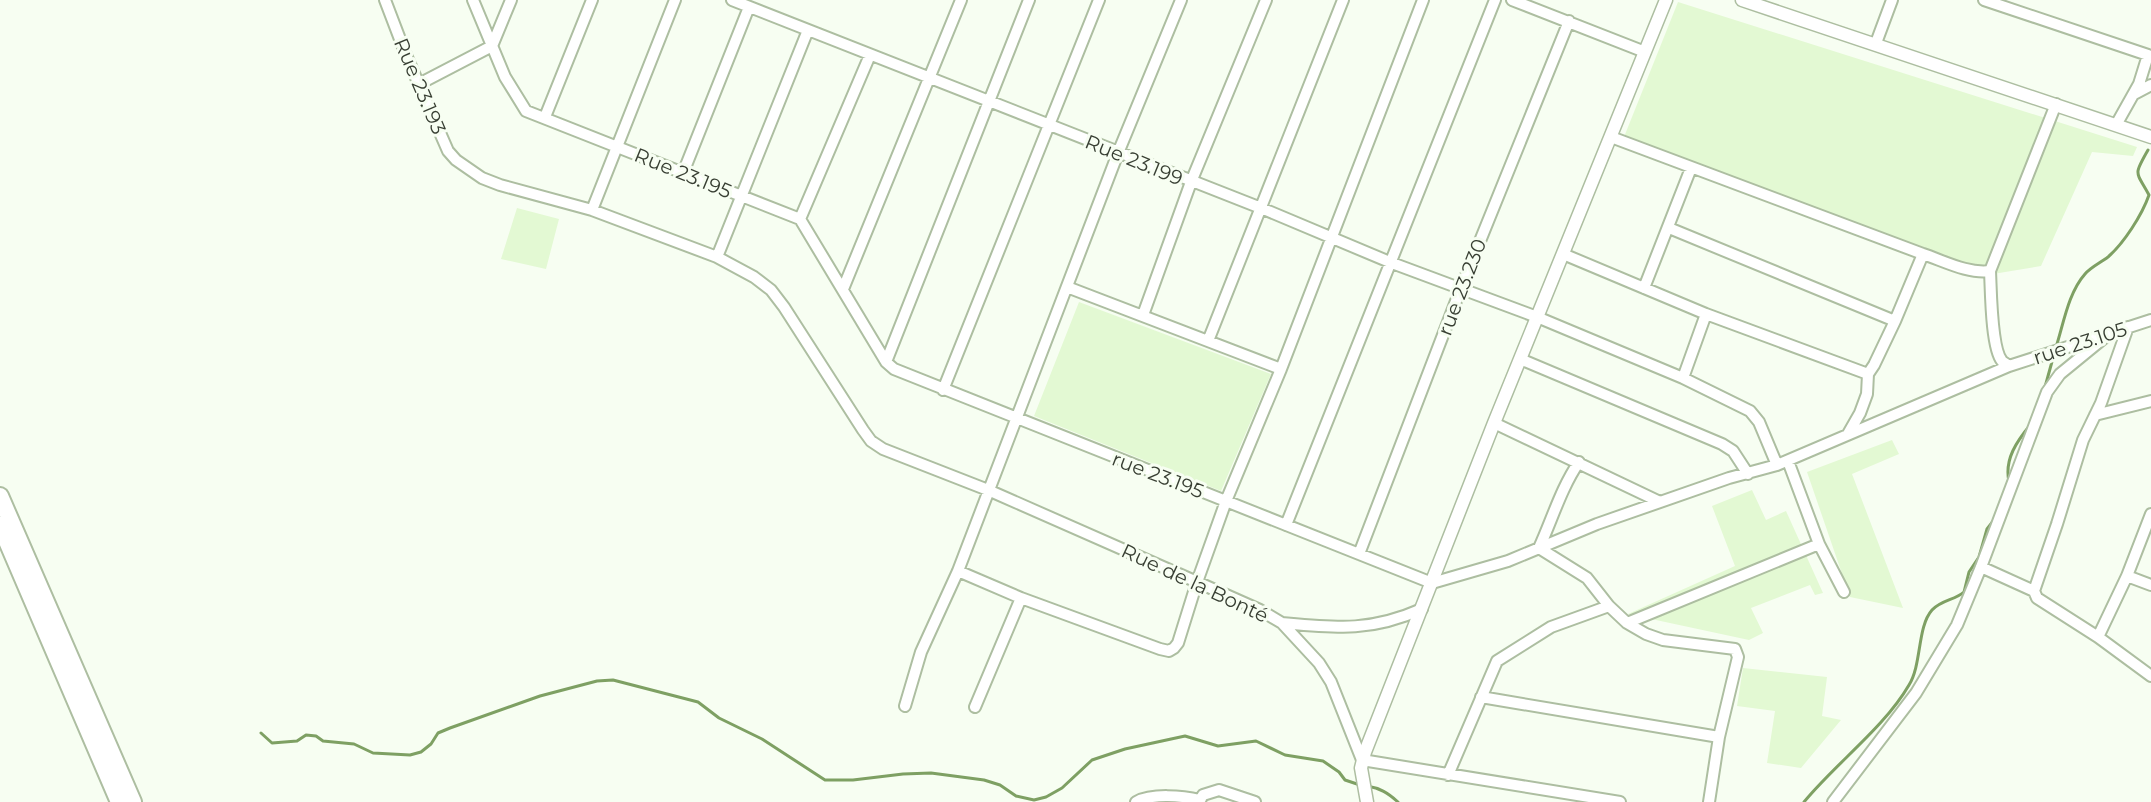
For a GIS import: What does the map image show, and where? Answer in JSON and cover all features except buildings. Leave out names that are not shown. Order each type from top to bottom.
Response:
[{"type":"main road","points":[[0,496],[133,802]]},
{"type":"main road","points":[[0,525],[119,802]]},
{"type":"street","name":"Rue 23.193","points":[[385,0],[448,151],[464,167]]},
{"type":"street","name":"Rue 23.195","points":[[473,0],[505,77],[522,108],[526,111],[800,219]]},
{"type":"street","points":[[419,84],[492,46],[511,0]]},
{"type":"street","points":[[545,117],[592,0]]},
{"type":"street","points":[[592,210],[675,0]]},
{"type":"street","name":"Rue 23.199","points":[[732,0],[1537,318],[1683,378],[1750,411],[1759,422],[1782,463],[1844,592]]},
{"type":"street","points":[[843,290],[962,0]]},
{"type":"street","points":[[886,362],[1029,0]]},
{"type":"street","points":[[943,390],[1099,0]]},
{"type":"street","points":[[905,706],[921,652],[958,571],[1118,153],[1181,0]]},
{"type":"street","points":[[1143,315],[1191,182],[1266,0]]},
{"type":"street","points":[[1208,341],[1343,0]]},
{"type":"street","points":[[958,571],[1021,598],[1169,651],[1174,648],[1178,643],[1226,501],[1281,369],[1423,0]]},
{"type":"street","points":[[1286,525],[1495,0]]},
{"type":"street","points":[[1512,0],[1645,52]]},
{"type":"street","points":[[1620,802],[1361,764],[1494,423],[1666,0]]},
{"type":"street","points":[[1742,0],[2151,137]]},
{"type":"street","points":[[1876,43],[1892,0]]},
{"type":"street","points":[[1984,0],[2150,52],[2134,94],[2116,125]]},
{"type":"street","points":[[683,173],[748,7]]},
{"type":"street","name":"rue 23.230","points":[[1359,554],[1461,288],[1569,21]]},
{"type":"street","points":[[717,257],[808,30]]},
{"type":"street","points":[[870,55],[800,219],[886,362]]},
{"type":"street","points":[[2134,94],[2151,85]]},
{"type":"street","points":[[2009,366],[2002,362],[1998,354],[1993,328],[1990,270],[2056,104]]},
{"type":"street","points":[[1611,137],[1974,272],[1990,270]]},
{"type":"street","name":"Rue de la Bonté","points":[[464,167],[500,185],[592,210],[717,257],[754,277],[771,290],[871,441],[883,449],[988,490],[1260,610],[1282,623],[1319,663],[1331,682],[1361,764],[1366,802]]},
{"type":"street","points":[[1644,288],[1691,168]]},
{"type":"street","points":[[1669,228],[1895,321]]},
{"type":"street","points":[[1563,254],[1706,314],[1868,374]]},
{"type":"street","points":[[1848,434],[1860,413],[1867,394],[1868,374],[1895,321],[1923,254]]},
{"type":"street","points":[[1067,287],[1281,369]]},
{"type":"street","points":[[1683,378],[1706,314]]},
{"type":"street","name":"rue 23.105","points":[[1432,583],[1508,561],[1597,524],[1729,478],[1782,463],[2009,366],[2151,320]]},
{"type":"street","points":[[2034,591],[2058,524],[2083,440],[2095,415],[2128,327]]},
{"type":"street","points":[[1833,802],[1916,693],[1957,625],[2047,392],[2060,374],[2109,334]]},
{"type":"street","points":[[1520,359],[1722,444],[1733,451],[1748,474]]},
{"type":"street","name":"rue 23.195","points":[[886,362],[902,374],[1432,583]]},
{"type":"street","points":[[2095,415],[2151,401]]},
{"type":"street","points":[[1494,423],[1660,502]]},
{"type":"street","points":[[1579,462],[1566,483],[1539,548],[1587,578],[1609,606],[1627,623],[1646,634],[1663,640],[1736,649],[1738,657],[1719,737],[1709,802]]},
{"type":"street","points":[[2098,638],[2127,576],[2151,514]]},
{"type":"street","points":[[1627,623],[1819,544]]},
{"type":"street","points":[[1981,567],[2034,591],[2037,598],[2151,676]]},
{"type":"street","points":[[2127,576],[2151,585]]},
{"type":"street","points":[[975,707],[1021,598]]},
{"type":"street","points":[[1448,775],[1494,667],[1503,657],[1551,627],[1609,606]]},
{"type":"street","points":[[1282,623],[1341,627],[1369,626],[1400,619],[1422,609]]},
{"type":"street","points":[[1481,698],[1719,737]]},
{"type":"street","points":[[1136,802],[1149,797],[1201,799],[1219,790],[1255,802]]},
{"type":"shaded area","points":[[1678,2],[2137,147],[2133,156],[2092,152],[2041,266],[1993,274],[1624,137]]},
{"type":"shaded area","points":[[517,208],[559,219],[546,269],[501,259]]},
{"type":"shaded area","points":[[1079,302],[1271,374],[1221,491],[1034,416]]},
{"type":"shaded area","points":[[1892,440],[1899,454],[1852,474],[1903,608],[1850,597],[1807,472]]},
{"type":"shaded area","points":[[1752,490],[1766,520],[1786,511],[1823,593],[1815,595],[1810,585],[1751,608],[1763,633],[1749,640],[1628,614],[1735,566],[1712,506]]},
{"type":"shaded area","points":[[1743,668],[1827,677],[1822,716],[1841,720],[1801,768],[1767,763],[1775,711],[1737,706]]},
{"type":"waterway","points":[[2057,344],[2068,307],[2079,281],[2120,244],[2146,203],[2149,195],[2141,182],[2138,169],[2148,150]]},
{"type":"waterway","points":[[2045,387],[2053,358]]},
{"type":"waterway","points":[[2009,482],[2010,458],[2031,424]]},
{"type":"waterway","points":[[1804,802],[1899,701],[1913,676],[1927,617],[1936,607],[1964,592],[1969,572],[1979,557],[1987,529],[1994,520]]},
{"type":"waterway","points":[[261,733],[272,743],[297,741],[306,735],[316,736],[323,741],[354,744],[373,753],[410,755],[421,752],[431,744],[438,733],[450,728],[540,696],[597,681],[613,680],[698,702],[719,718],[762,739],[825,780],[853,780],[931,773],[984,780],[1000,785],[1016,796],[1034,800],[1046,797],[1062,788],[1092,760],[1125,749],[1185,736],[1218,746],[1256,741],[1285,755],[1323,761],[1339,772],[1345,780],[1360,785]]},
{"type":"waterway","points":[[1367,786],[1384,791],[1398,802]]}]
